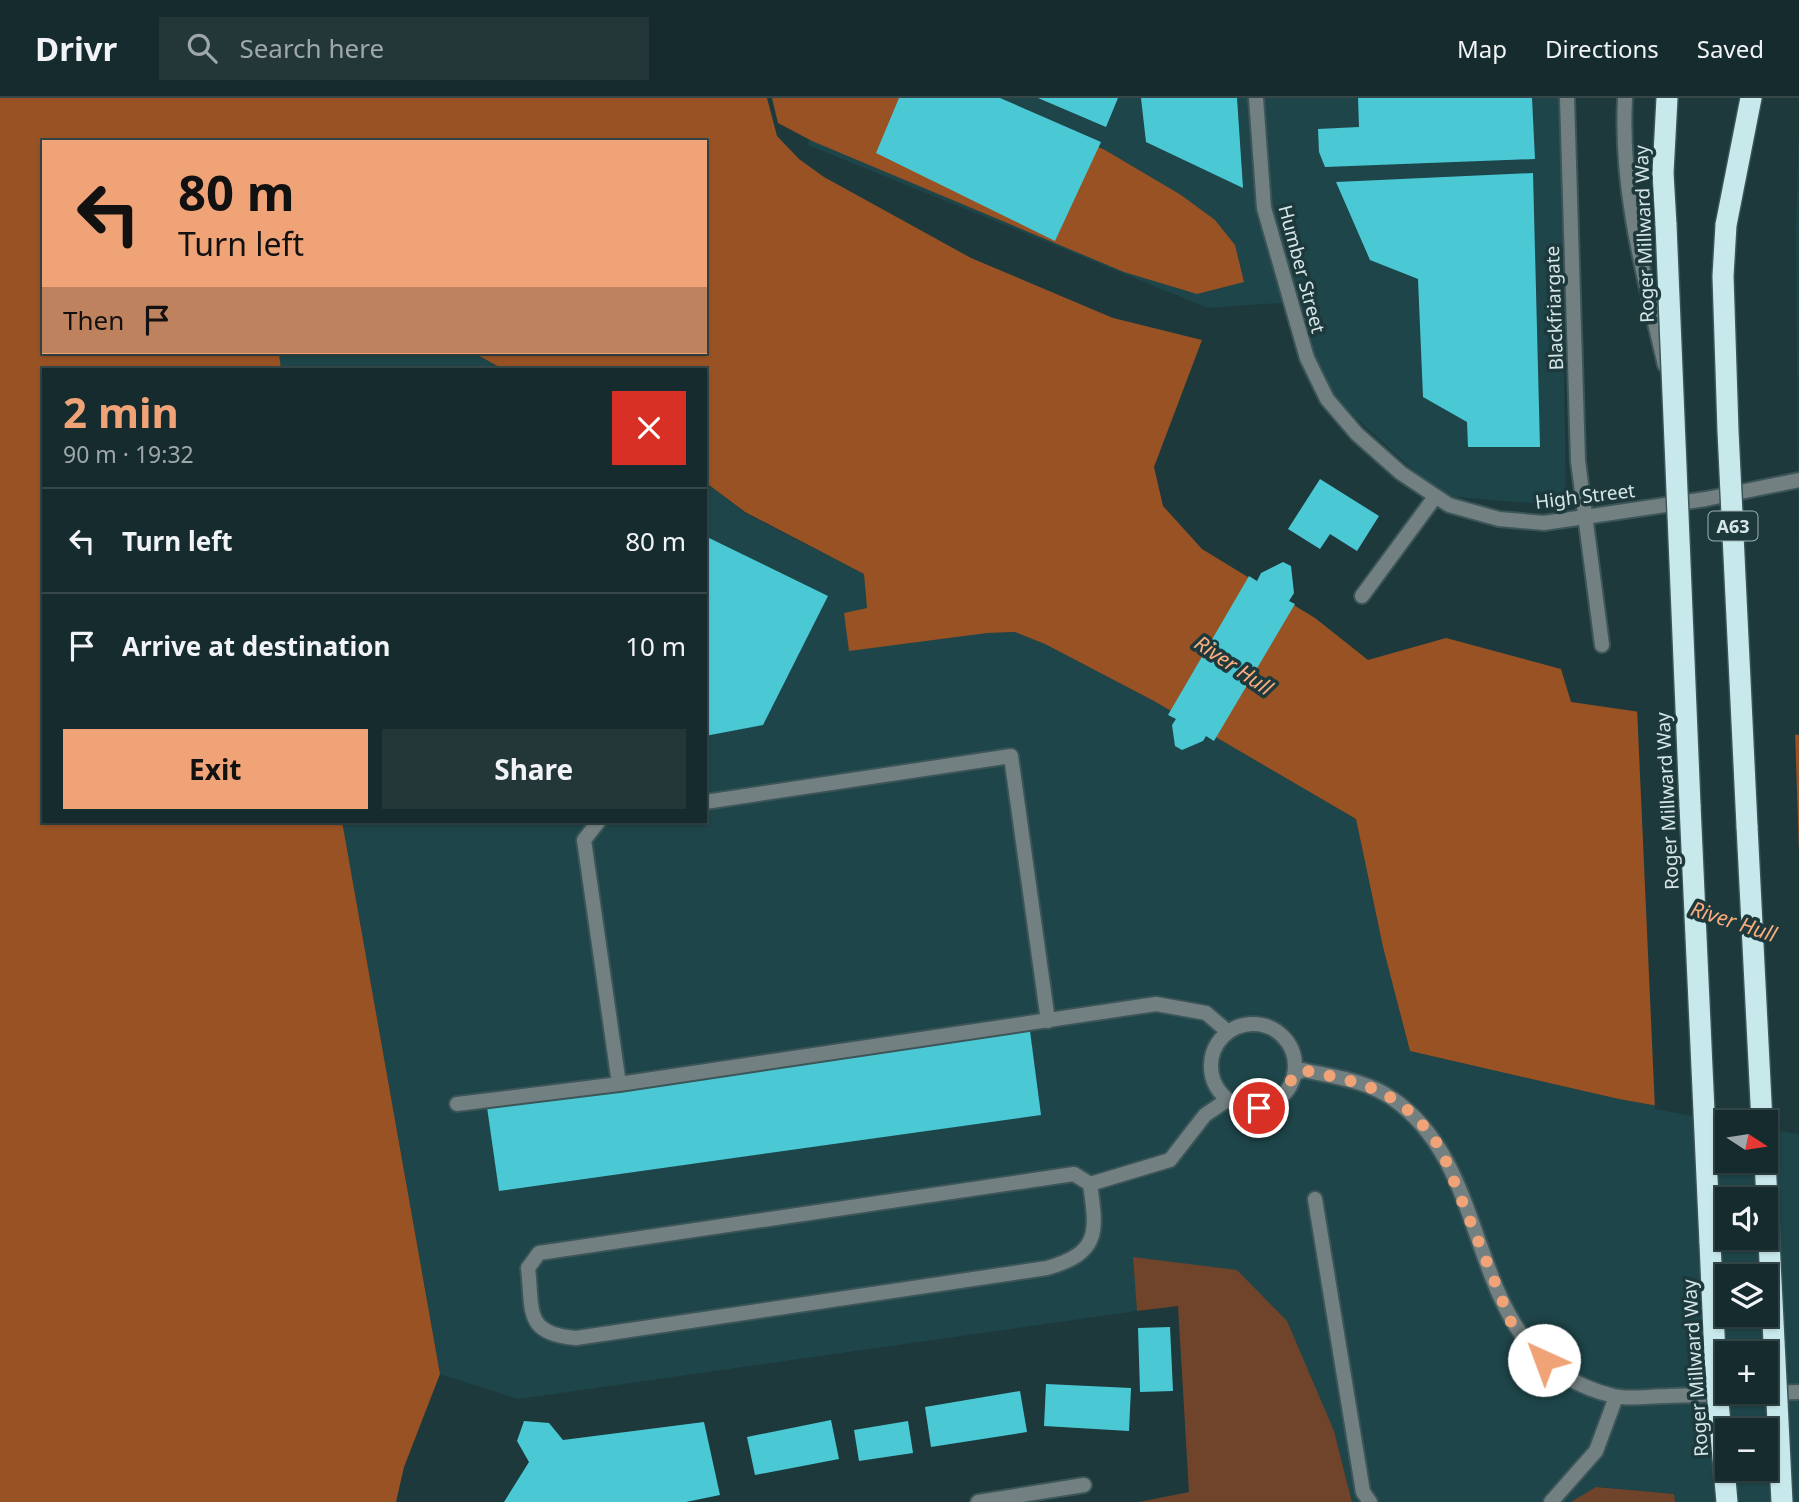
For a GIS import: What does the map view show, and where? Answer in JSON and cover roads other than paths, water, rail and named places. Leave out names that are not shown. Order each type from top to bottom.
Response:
[{"type":"highway","name":"Roger Millward Way","points":[[1667,98],[1663,173],[1672,399],[1715,1365],[1727,1502]]},
{"type":"highway","name":"A63","points":[[1751,98],[1726,225],[1723,276],[1728,431],[1761,1110]]},
{"type":"highway","points":[[1766,1173],[1782,1502]]},
{"type":"street","name":"Humber Street","points":[[1255,98],[1264,208],[1292,312],[1307,358],[1327,399],[1357,434]]},
{"type":"street","name":"Blackfriargate","points":[[1567,98],[1578,461],[1602,645]]},
{"type":"street","points":[[1625,98],[1624,160],[1632,226],[1672,399]]},
{"type":"street","name":"High Street","points":[[1357,434],[1401,473],[1435,497],[1449,505],[1499,519],[1544,523],[1706,499],[1799,480]]},
{"type":"street","points":[[1363,596],[1435,497]]},
{"type":"street","points":[[707,802],[1011,756],[1048,1021]]},
{"type":"street","points":[[597,823],[584,840],[619,1084]]},
{"type":"street","points":[[457,1104],[619,1084],[1048,1021],[1118,1007],[1156,1004],[1206,1013],[1227,1031]]},
{"type":"street","points":[[1254,1023],[1278,1031],[1293,1051],[1294,1075],[1283,1095],[1272,1104],[1244,1108],[1227,1100],[1211,1076],[1210,1057],[1216,1043],[1227,1031],[1254,1023]]},
{"type":"street","points":[[1294,1075],[1303,1070],[1366,1083],[1394,1099],[1428,1130],[1451,1170],[1513,1327],[1544,1360],[1577,1384],[1616,1397],[1799,1392]]},
{"type":"street","points":[[1090,1184],[1096,1222],[1090,1247],[1071,1261],[1047,1268],[576,1338],[552,1336],[540,1329],[533,1316],[528,1268],[539,1253],[1073,1174],[1090,1184],[1170,1160],[1205,1115],[1227,1100]]},
{"type":"street","points":[[1315,1199],[1363,1492],[1370,1502]]},
{"type":"street","points":[[1551,1502],[1595,1451],[1616,1397]]},
{"type":"street","points":[[978,1502],[1034,1498],[1084,1485]]},
{"type":"water","name":"River Hull","points":[[0,98],[767,98],[777,136],[799,159],[824,177],[971,258],[1113,318],[1202,340],[1154,467],[1163,506],[1202,549],[1315,618],[1368,660],[1446,638],[1561,669],[1571,702],[1799,735],[1799,1131],[1778,1125],[1778,1110],[1715,1110],[1715,1116],[1619,1099],[1410,1051],[1383,947],[1356,819],[1154,701],[1045,644],[1015,632],[987,633],[849,651],[844,613],[867,608],[864,574],[745,512],[707,484],[707,368],[501,368],[476,354],[707,354],[707,140],[42,140],[42,354],[279,354],[281,368],[42,368],[42,823],[342,823],[440,1374],[404,1467],[396,1502],[0,1502]]},
{"type":"water","points":[[772,98],[979,98],[1034,119],[1105,150],[1181,195],[1215,220],[1235,245],[1244,282],[1197,294],[1124,272],[812,141],[778,123]]}]
